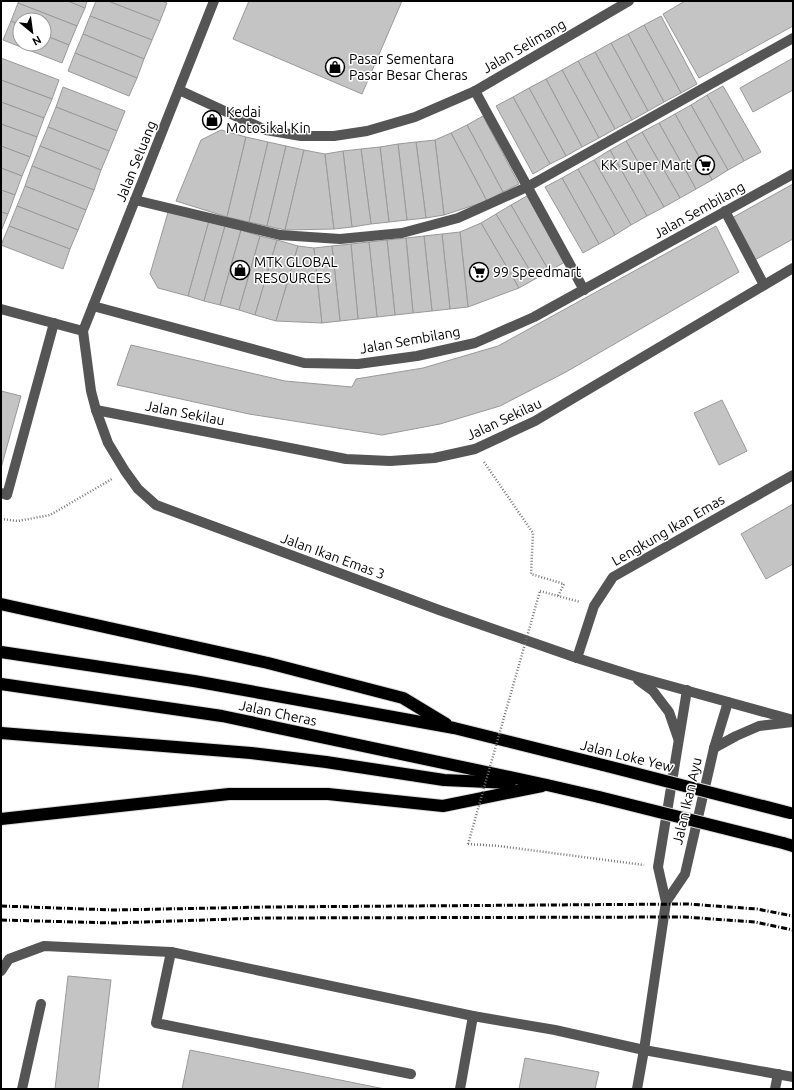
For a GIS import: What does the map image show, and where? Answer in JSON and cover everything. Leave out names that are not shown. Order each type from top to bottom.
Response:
[{"type":"highway","points":[[1,604],[268,662],[403,698],[454,728]]},
{"type":"highway","name":"Jalan Cheras","points":[[1,652],[194,681],[454,728]]},
{"type":"highway","name":"Jalan Cheras","points":[[1,684],[222,716],[547,784]]},
{"type":"highway","name":"Jalan Loke Yew","points":[[454,728],[791,813]]},
{"type":"highway","points":[[1,734],[251,753],[326,762],[444,780],[547,784],[788,845]]},
{"type":"highway","points":[[1,819],[229,794],[328,794],[443,806],[547,784]]},
{"type":"street","name":"Jalan Seluang","points":[[83,331],[214,1]]},
{"type":"street","name":"Jalan Selimang","points":[[179,90],[266,130],[301,136],[328,136],[367,131],[416,117],[475,91],[629,1]]},
{"type":"street","points":[[135,200],[280,235],[340,238],[402,233],[458,218],[528,187],[793,38]]},
{"type":"street","points":[[475,91],[584,290]]},
{"type":"street","name":"Jalan Sembilang","points":[[93,306],[304,363],[358,364],[417,356],[474,343],[534,317],[793,174]]},
{"type":"street","points":[[725,212],[764,285]]},
{"type":"street","name":"Jalan Sekilau","points":[[96,410],[346,459],[390,461],[434,458],[475,449],[536,421],[793,268]]},
{"type":"street","points":[[1,309],[83,331]]},
{"type":"street","points":[[1,494],[7,495],[54,323]]},
{"type":"street","name":"Jalan Ikan Emas 3","points":[[83,331],[91,390],[96,410],[108,443],[138,489],[156,505],[438,610],[577,658],[634,676],[793,721]]},
{"type":"street","name":"Lengkung Ikan Emas","points":[[577,658],[594,606],[613,577],[793,475]]},
{"type":"street","points":[[634,676],[653,691],[669,712],[678,740]]},
{"type":"street","name":"Jalan Ikan Ayu","points":[[637,1089],[666,902],[658,867],[687,690]]},
{"type":"street","name":"Jalan Ikan Ayu","points":[[666,902],[685,874],[714,748],[728,702]]},
{"type":"street","points":[[714,748],[759,726],[793,721]]},
{"type":"street","points":[[1,971],[9,959],[44,946],[171,952],[473,1016],[555,1030],[644,1050],[793,1077]]},
{"type":"street","points":[[171,952],[156,1023],[411,1074]]},
{"type":"street","points":[[22,1089],[41,1004]]},
{"type":"street","points":[[460,1089],[473,1016]]},
{"type":"street","points":[[775,1089],[778,1074]]},
{"type":"path","points":[[475,449],[533,533],[530,574],[564,584],[558,596]]},
{"type":"path","points":[[1,518],[18,522],[50,515],[125,471]]},
{"type":"path","points":[[594,606],[540,591],[468,844],[499,846],[658,867]]},
{"type":"building","points":[[19,1],[68,1],[85,8],[77,26],[52,16],[52,12],[41,12],[18,3]]},
{"type":"building","points":[[68,1],[87,1],[85,8]]},
{"type":"building","points":[[96,1],[108,1],[160,21],[152,40],[90,16]]},
{"type":"building","points":[[108,1],[162,1],[167,3],[160,21]]},
{"type":"building","name":"Pasar Sementara Pasar Besar Cheras","points":[[249,1],[402,1],[362,94],[233,39]]},
{"type":"building","points":[[685,1],[793,1],[793,26],[699,78],[663,14]]},
{"type":"building","points":[[18,3],[41,12],[14,12]]},
{"type":"building","points":[[52,16],[77,26],[69,45],[52,38]]},
{"type":"building","points":[[90,16],[152,40],[144,59],[83,34]]},
{"type":"building","points":[[661,16],[697,84],[681,93],[644,25]]},
{"type":"building","points":[[11,21],[12,21],[12,44],[3,40]]},
{"type":"building","points":[[644,25],[681,93],[664,102],[628,34]]},
{"type":"building","points":[[83,34],[144,59],[137,78],[75,53]]},
{"type":"building","points":[[628,34],[664,102],[648,111],[611,43]]},
{"type":"building","points":[[52,38],[69,45],[62,63],[34,52],[52,52]]},
{"type":"building","points":[[611,43],[648,111],[632,120],[595,52]]},
{"type":"building","points":[[595,52],[632,120],[615,129],[578,61]]},
{"type":"building","points":[[75,53],[137,78],[129,96],[68,71]]},
{"type":"building","points":[[1,58],[59,80],[52,99],[1,80]]},
{"type":"building","points":[[793,58],[793,90],[753,112],[740,88]]},
{"type":"building","points":[[578,61],[615,129],[599,138],[562,70]]},
{"type":"building","points":[[562,70],[599,138],[582,147],[546,79]]},
{"type":"building","points":[[546,79],[582,147],[566,156],[529,88]]},
{"type":"building","points":[[1,80],[52,99],[44,118],[1,102]]},
{"type":"building","points":[[723,86],[761,152],[744,161],[707,95]]},
{"type":"building","points":[[63,87],[125,111],[117,131],[56,107]]},
{"type":"building","points":[[529,88],[566,156],[550,164],[513,97]]},
{"type":"building","points":[[707,95],[744,161],[728,170],[691,105]]},
{"type":"building","points":[[513,97],[550,164],[533,174],[496,106]]},
{"type":"building","points":[[1,102],[44,118],[37,137],[1,124]]},
{"type":"building","points":[[691,105],[728,170],[712,180],[675,114]]},
{"type":"building","points":[[56,107],[117,131],[109,151],[48,127]]},
{"type":"building","points":[[675,114],[712,180],[696,189],[659,123]]},
{"type":"building","points":[[483,116],[519,184],[503,192],[467,125]]},
{"type":"building","points":[[659,123],[696,189],[680,198],[642,132]]},
{"type":"building","points":[[1,124],[37,137],[30,157],[1,146]]},
{"type":"building","points":[[467,125],[503,192],[487,201],[451,133]]},
{"type":"building","points":[[48,127],[109,151],[101,170],[40,146]]},
{"type":"building","points":[[221,130],[246,137],[227,217],[176,201],[201,140]]},
{"type":"building","points":[[642,132],[680,198],[664,207],[626,141]]},
{"type":"building","points":[[451,133],[487,201],[444,215],[435,140]]},
{"type":"building","points":[[246,137],[268,142],[249,222],[227,217]]},
{"type":"building","points":[[435,140],[444,215],[426,218],[416,142]]},
{"type":"building","points":[[626,141],[664,207],[647,216],[610,150]]},
{"type":"building","points":[[268,142],[286,146],[267,226],[249,222]]},
{"type":"building","points":[[416,142],[426,218],[407,220],[398,144]]},
{"type":"building","points":[[398,144],[407,220],[389,222],[380,147]]},
{"type":"building","points":[[1,146],[30,157],[22,176],[1,168]]},
{"type":"building","points":[[40,146],[101,170],[94,190],[32,166]]},
{"type":"building","points":[[286,146],[304,150],[285,230],[267,226]]},
{"type":"building","points":[[380,147],[389,222],[371,224],[361,149]]},
{"type":"building","points":[[361,149],[371,224],[352,227],[343,151]]},
{"type":"building","points":[[304,150],[325,154],[334,229],[285,230]]},
{"type":"building","points":[[610,150],[647,216],[631,225],[594,160]]},
{"type":"building","points":[[343,151],[352,227],[334,229],[325,154]]},
{"type":"building","points":[[594,160],[631,225],[615,235],[578,169]]},
{"type":"building","points":[[32,166],[94,190],[86,210],[25,186]]},
{"type":"building","points":[[1,168],[22,176],[15,195],[1,190]]},
{"type":"building","points":[[578,169],[615,235],[599,244],[562,178]]},
{"type":"building","points":[[562,178],[599,244],[583,253],[545,187]]},
{"type":"building","points":[[793,184],[793,239],[753,261],[730,219]]},
{"type":"building","points":[[25,186],[86,210],[78,230],[17,206]]},
{"type":"building","points":[[1,190],[15,195],[8,214],[1,212]]},
{"type":"building","points":[[527,196],[565,262],[549,271],[511,205]]},
{"type":"building","points":[[511,205],[549,271],[535,279],[496,214]]},
{"type":"building","points":[[17,206],[78,230],[70,249],[9,226]]},
{"type":"building","points":[[169,209],[209,221],[188,296],[158,288],[150,274]]},
{"type":"building","points":[[1,212],[8,214],[1,231]]},
{"type":"building","points":[[496,214],[535,279],[519,288],[481,223]]},
{"type":"building","points":[[209,221],[225,226],[204,301],[188,296]]},
{"type":"building","points":[[481,223],[519,288],[468,307],[460,232]]},
{"type":"building","points":[[9,226],[70,249],[63,269],[1,245]]},
{"type":"building","points":[[225,226],[241,230],[220,305],[204,301]]},
{"type":"building","points":[[716,226],[739,272],[566,372],[500,406],[440,424],[382,435],[249,414],[117,385],[131,345],[285,381],[352,387],[356,379],[423,368],[498,346]]},
{"type":"building","name":"MTK GLOBAL RESOURCES","points":[[241,230],[260,236],[239,310],[220,305]]},
{"type":"building","points":[[460,232],[468,307],[450,309],[442,234]]},
{"type":"building","points":[[442,234],[450,309],[432,311],[424,236]]},
{"type":"building","points":[[260,236],[277,240],[255,315],[239,310]]},
{"type":"building","points":[[424,236],[432,311],[413,313],[406,238]]},
{"type":"building","points":[[406,238],[413,313],[395,315],[387,240]]},
{"type":"building","points":[[277,240],[298,246],[276,321],[255,315]]},
{"type":"building","points":[[387,240],[395,315],[377,317],[369,242]]},
{"type":"building","points":[[369,242],[377,317],[358,319],[351,244]]},
{"type":"building","points":[[351,244],[358,319],[340,321],[332,246]]},
{"type":"building","points":[[298,246],[314,248],[322,323],[276,321]]},
{"type":"building","points":[[332,246],[340,321],[322,323],[314,248]]},
{"type":"building","points":[[1,391],[21,396],[1,468]]},
{"type":"building","points":[[722,400],[747,451],[719,465],[694,413]]},
{"type":"building","points":[[793,504],[793,564],[766,579],[741,534]]},
{"type":"building","points":[[68,976],[111,980],[98,1089],[55,1089]]},
{"type":"building","points":[[190,1050],[385,1089],[182,1089]]},
{"type":"building","points":[[525,1058],[599,1072],[595,1089],[519,1089]]},
{"type":"railway","points":[[1,906],[113,910],[267,907],[688,904],[757,909],[793,916]]},
{"type":"railway","points":[[1,920],[114,923],[264,918],[684,917],[755,922],[793,930]]},
{"type":"place","name":"Pasar Sementara Pasar Besar Cheras","points":[[335,67]]},
{"type":"place","name":"Kedai Motosikal Kin","points":[[212,120]]},
{"type":"place","name":"KK Super Mart","points":[[705,165]]},
{"type":"place","name":"MTK GLOBAL RESOURCES","points":[[240,270]]},
{"type":"place","name":"99 Speedmart","points":[[479,272]]}]
